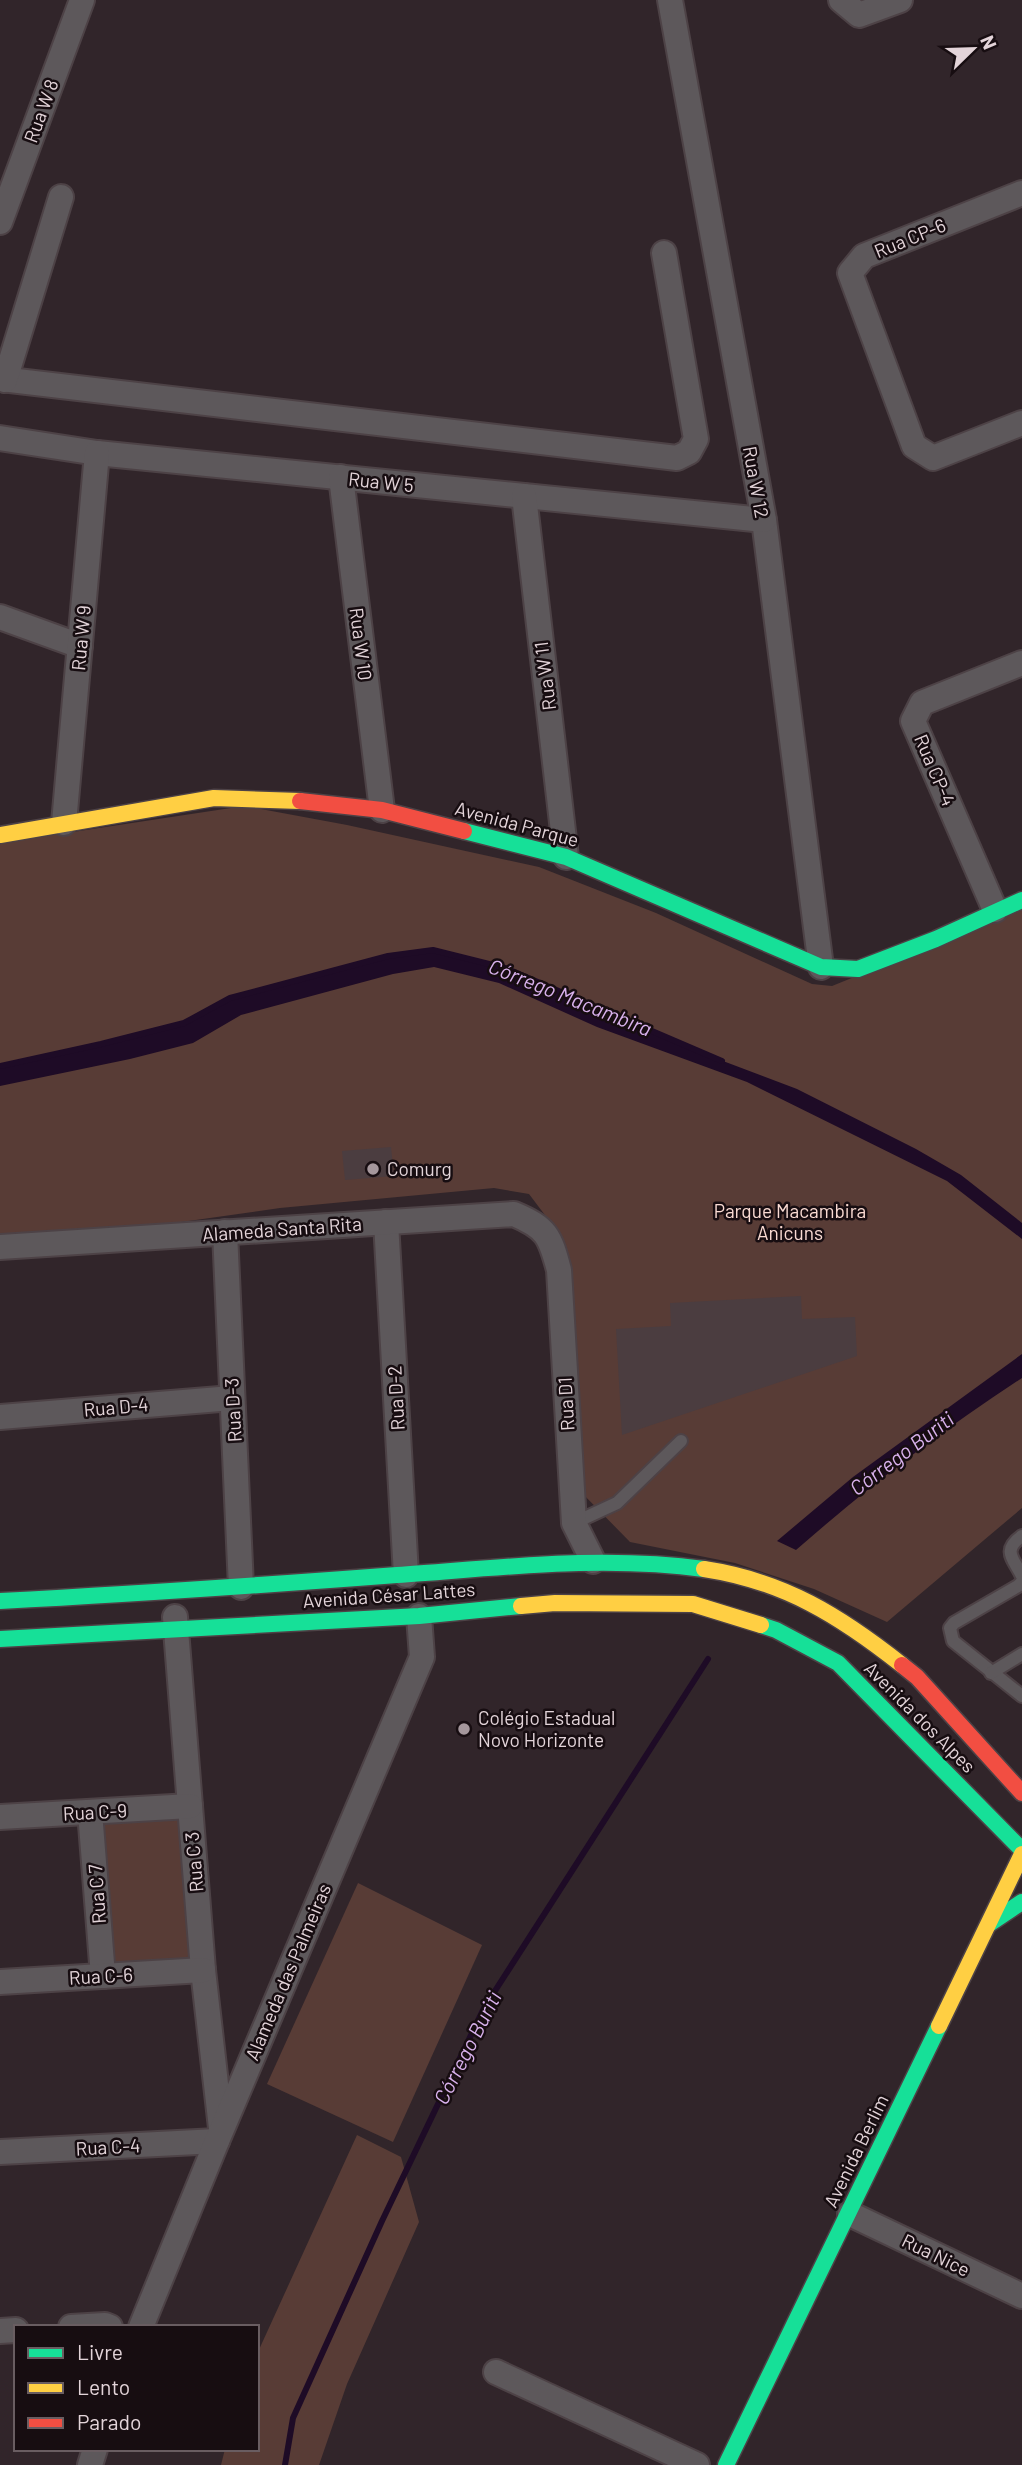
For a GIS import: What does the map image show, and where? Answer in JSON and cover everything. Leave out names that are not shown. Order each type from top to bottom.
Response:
[{"type":"main road","name":"Avenida Parque","points":[[0,835],[214,798],[299,801],[382,810],[566,857],[821,967],[858,969],[936,939],[995,910]]},
{"type":"main road","points":[[995,910],[1022,900]]},
{"type":"main road","name":"Avenida César Lattes","points":[[0,1601],[173,1592],[593,1561],[666,1564],[735,1574]]},
{"type":"main road","name":"Avenida dos Alpes","points":[[735,1574],[799,1597],[856,1629],[917,1677],[1010,1798],[1022,1852]]},
{"type":"main road","name":"Avenida César Lattes","points":[[0,1639],[419,1616],[555,1603],[633,1602],[693,1604],[776,1630]]},
{"type":"main road","name":"Avenida dos Alpes","points":[[776,1630],[838,1663],[1010,1798]]},
{"type":"main road","name":"Avenida Berlim","points":[[726,2465],[1022,1852]]},
{"type":"main road","points":[[989,1924],[1022,1902]]},
{"type":"street","name":"Rua W 8","points":[[2,213],[82,0]]},
{"type":"street","name":"Rua W 12","points":[[670,0],[764,520],[821,967]]},
{"type":"street","points":[[841,0],[859,15],[900,0]]},
{"type":"street","name":"Rua CP-6","points":[[1022,193],[864,256],[850,273],[914,446],[933,457],[1022,423]]},
{"type":"street","points":[[61,197],[2,380],[677,458],[689,452],[696,439],[664,253]]},
{"type":"street","name":"Rua W 5","points":[[0,438],[97,453],[764,520]]},
{"type":"street","name":"Rua W 9","points":[[64,823],[97,453]]},
{"type":"street","name":"Rua W 10","points":[[341,477],[382,810]]},
{"type":"street","name":"Rua W 11","points":[[524,496],[566,857]]},
{"type":"street","points":[[0,617],[80,646]]},
{"type":"street","name":"Rua CP-4","points":[[995,910],[914,721],[922,703],[1022,663]]},
{"type":"street","name":"Alameda Santa Rita","points":[[0,1247],[514,1214],[537,1224],[552,1243]]},
{"type":"street","name":"Rua D-2","points":[[386,1222],[406,1575]]},
{"type":"street","name":"Rua D-3","points":[[225,1232],[241,1587]]},
{"type":"street","name":"Rua D1","points":[[552,1243],[559,1270],[573,1523],[593,1561]]},
{"type":"street","name":"Rua D-4","points":[[0,1417],[232,1398]]},
{"type":"street","name":"Rua C 3","points":[[173,1592],[219,2136]]},
{"type":"street","name":"Alameda das Palmeiras","points":[[142,2325],[422,1657],[419,1616]]},
{"type":"street","name":"Rua C-9","points":[[0,1817],[190,1806]]},
{"type":"street","name":"Rua C 7","points":[[90,1812],[103,1976]]},
{"type":"street","name":"Rua C-6","points":[[0,1982],[203,1970]]},
{"type":"street","name":"Rua C-4","points":[[0,2152],[219,2136]]},
{"type":"street","name":"Rua Nice","points":[[849,2214],[1022,2296]]},
{"type":"street","points":[[496,2372],[697,2465]]},
{"type":"lane","points":[[573,1523],[617,1503],[681,1441]]},
{"type":"lane","points":[[1022,1536],[1012,1544],[1010,1551],[1011,1559],[1022,1576]]},
{"type":"lane","points":[[1022,1582],[950,1628],[953,1641],[1022,1696]]},
{"type":"lane","points":[[991,1673],[1022,1654]]},
{"type":"green space","name":"Parque Macambira Anicuns","points":[[244,806],[347,825],[539,867],[656,913],[812,984],[832,986],[1022,909],[1022,1508],[887,1622],[814,1589],[735,1563],[630,1542],[580,1491],[560,1235],[529,1194],[494,1188],[280,1208],[146,1227],[0,1235],[0,843]]},
{"type":"green space","points":[[180,1817],[189,1958],[112,1963],[102,1822]]},
{"type":"green space","points":[[358,1883],[482,1945],[393,2142],[267,2084]]},
{"type":"green space","points":[[357,2135],[401,2157],[419,2222],[347,2384],[319,2465],[221,2465],[224,2451],[259,2451],[259,2350]]},
{"type":"water","points":[[433,950],[505,968],[715,1058],[797,1089],[916,1149],[961,1175],[1022,1223],[1022,1239],[947,1181],[747,1082],[597,1027],[499,983],[434,967],[393,974],[241,1015],[193,1043],[0,1086],[0,1066],[184,1023],[230,998],[388,956]]},
{"type":"water","points":[[1022,1354],[1022,1378],[906,1460],[796,1550],[777,1541],[853,1477]]},
{"type":"building","points":[[391,1147],[394,1176],[345,1180],[342,1151]]},
{"type":"building","points":[[801,1296],[802,1319],[855,1317],[857,1356],[622,1435],[616,1329],[671,1326],[670,1303]]},
{"type":"waterway","name":"Córrego Macambira","points":[[0,1066],[184,1023],[230,998],[388,956],[433,950],[505,968],[722,1061]]},
{"type":"waterway","name":"Córrego Buriti","points":[[285,2465],[293,2418],[382,2221],[484,2008],[708,1659]]},
{"type":"traffic: fast","points":[[464,831],[566,857],[821,967],[858,969],[936,939],[1022,900]]},
{"type":"traffic: fast","points":[[0,1601],[550,1564],[627,1563],[704,1569]]},
{"type":"traffic: fast","points":[[0,1639],[419,1616],[521,1606]]},
{"type":"traffic: fast","points":[[761,1625],[776,1630],[838,1663],[1022,1850]]},
{"type":"traffic: fast","points":[[989,1924],[1022,1902]]},
{"type":"traffic: fast","points":[[726,2465],[939,2026]]},
{"type":"traffic: slow","points":[[0,835],[214,798],[300,801]]},
{"type":"traffic: slow","points":[[704,1569],[760,1582],[810,1603],[856,1631],[902,1665]]},
{"type":"traffic: slow","points":[[521,1606],[555,1603],[693,1604],[761,1625]]},
{"type":"traffic: slow","points":[[939,2026],[1022,1854]]},
{"type":"traffic: jam","points":[[300,801],[382,810],[464,831]]},
{"type":"traffic: jam","points":[[902,1665],[917,1677],[1022,1793]]},
{"type":"place","name":"Comurg","points":[[373,1169]]},
{"type":"place","name":"Colégio Estadual Novo Horizonte","points":[[464,1729]]}]
